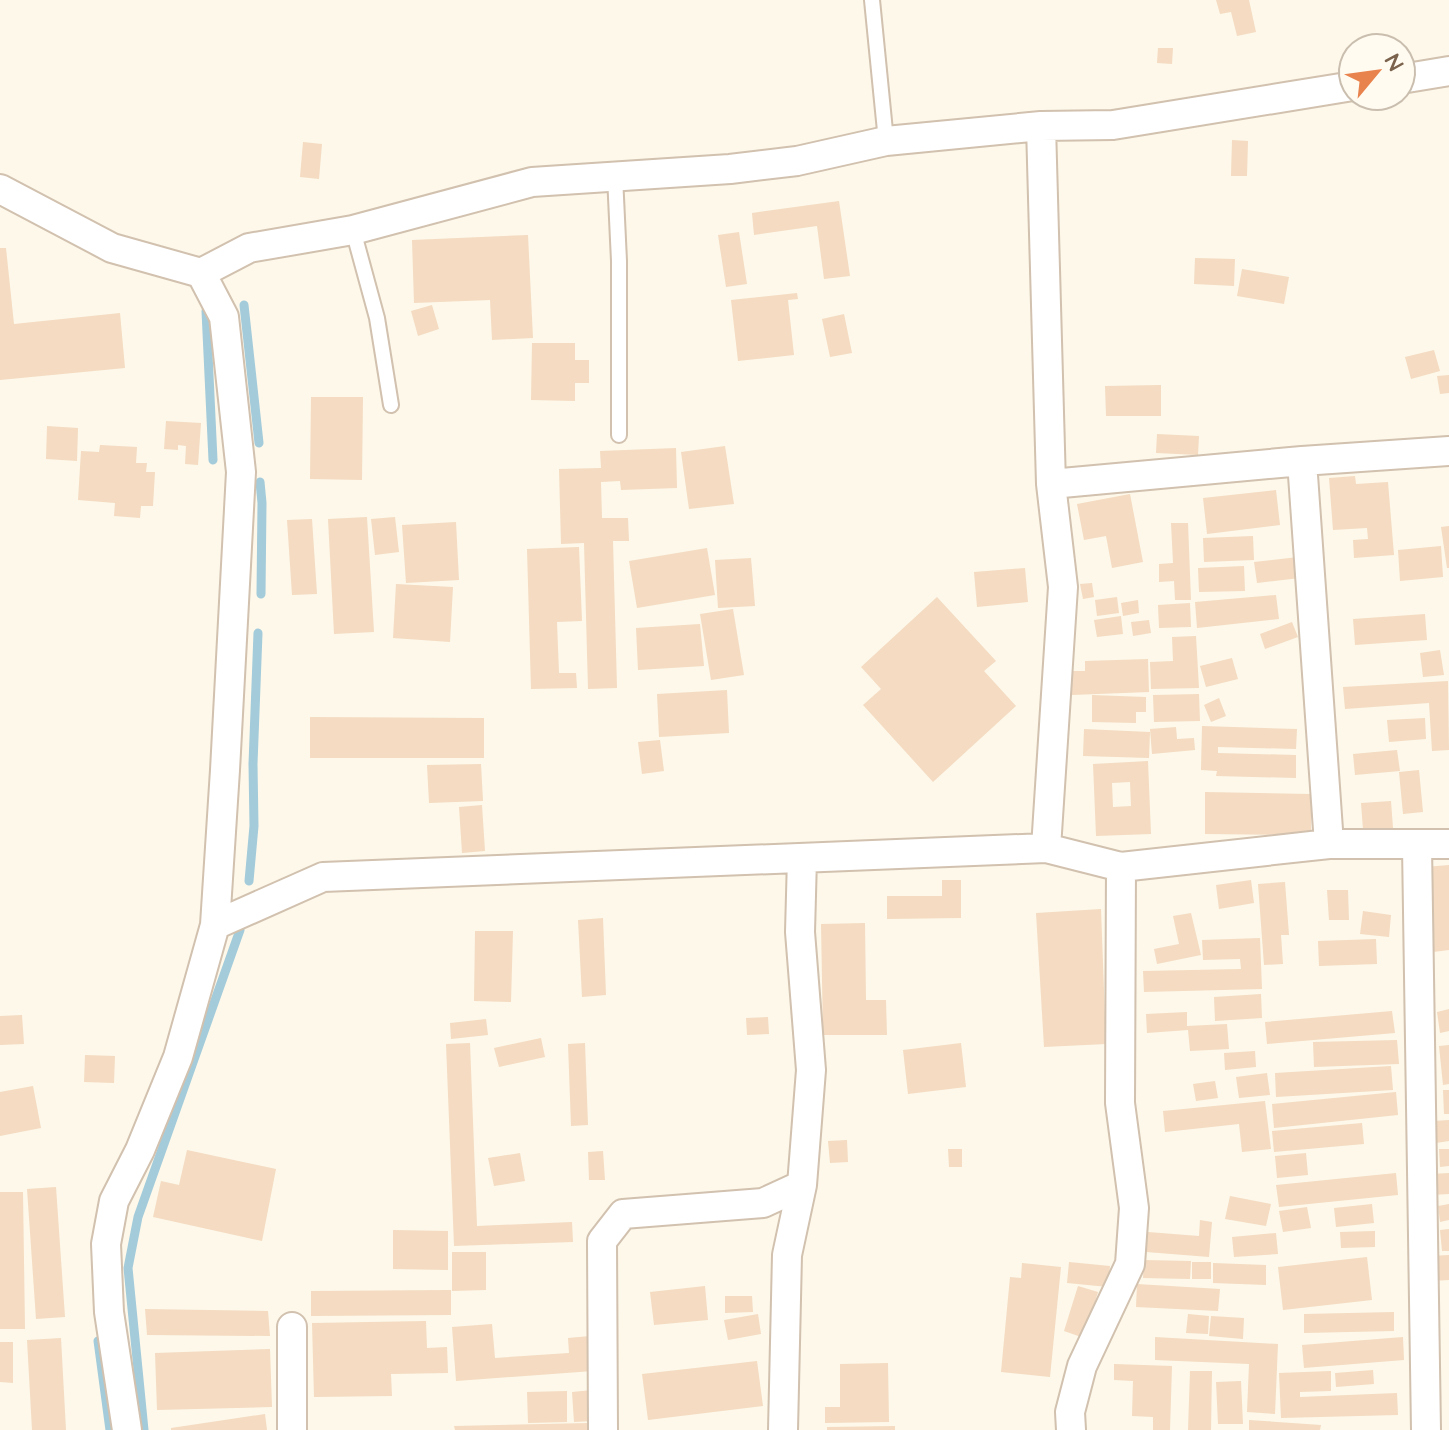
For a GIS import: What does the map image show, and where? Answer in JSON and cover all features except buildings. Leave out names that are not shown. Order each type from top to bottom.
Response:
[{"type":"street","points":[[1417,76],[1449,71]]},
{"type":"street","points":[[0,189],[112,248],[201,273],[249,248],[353,230],[532,182],[730,169],[797,161],[886,141],[1041,126],[1113,125],[1337,89]]},
{"type":"street","points":[[1041,126],[1051,484],[1063,587],[1046,848]]},
{"type":"street","points":[[127,1430],[109,1312],[106,1244],[114,1201],[140,1150],[178,1057],[215,925],[241,472],[224,317],[201,273]]},
{"type":"street","points":[[1051,484],[1449,451]]},
{"type":"street","points":[[1302,461],[1329,844]]},
{"type":"street","points":[[215,925],[323,877],[1046,848],[1121,867],[1329,844],[1449,844]]},
{"type":"street","points":[[1417,846],[1426,1430]]},
{"type":"street","points":[[783,1430],[787,1255],[802,1185],[811,1070],[800,932],[802,858]]},
{"type":"street","points":[[1071,1430],[1070,1412],[1082,1366],[1130,1264],[1134,1208],[1120,1103],[1121,867]]},
{"type":"street","points":[[603,1430],[602,1241],[623,1214],[763,1203],[802,1185]]},
{"type":"street","points":[[292,1327],[292,1430]]},
{"type":"lane","points":[[872,0],[886,141]]},
{"type":"lane","points":[[615,176],[619,261],[619,435]]},
{"type":"lane","points":[[353,230],[377,318],[391,405]]},
{"type":"waterway","points":[[244,305],[259,443]]},
{"type":"waterway","points":[[206,311],[213,460]]},
{"type":"waterway","points":[[260,482],[261,594]]},
{"type":"waterway","points":[[249,881],[254,826],[258,633]]},
{"type":"waterway","points":[[144,1430],[128,1268],[138,1217],[240,930]]},
{"type":"waterway","points":[[98,1341],[110,1430]]}]
